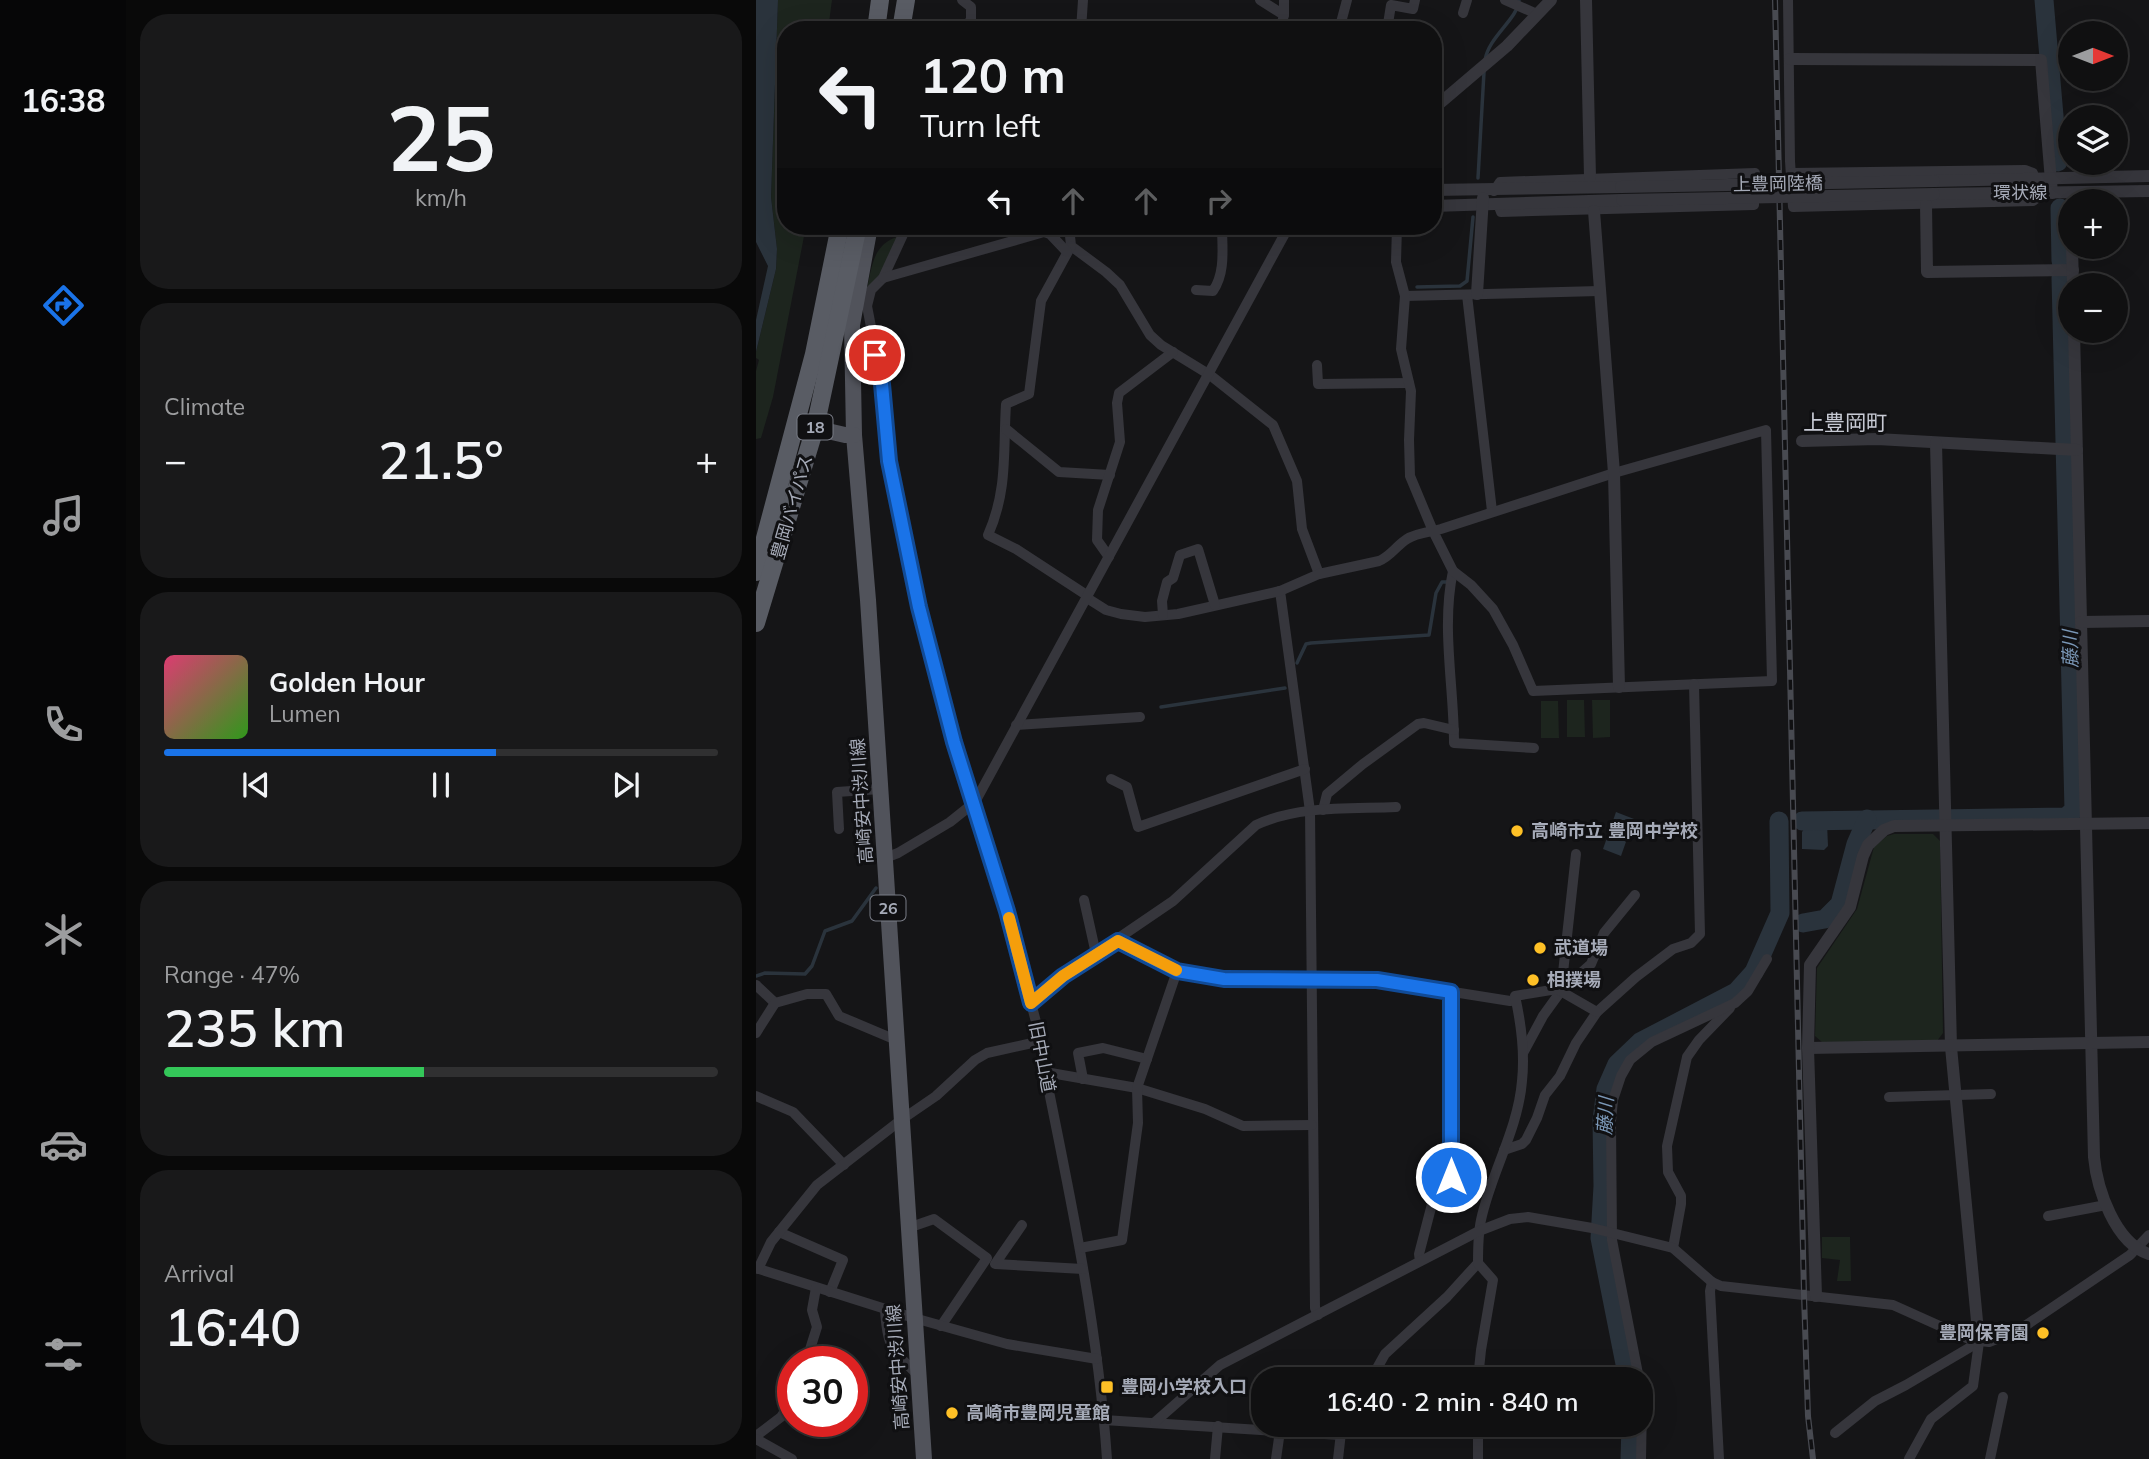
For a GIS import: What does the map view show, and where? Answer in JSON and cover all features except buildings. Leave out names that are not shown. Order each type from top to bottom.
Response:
[{"type":"highway","points":[[877,21],[880,0]]},
{"type":"highway","points":[[890,21],[894,0]]},
{"type":"highway","points":[[902,21],[906,0]]},
{"type":"highway","name":"豊岡バイパス","points":[[756,572],[797,424],[838,235]]},
{"type":"highway","name":"豊岡バイパス","points":[[756,623],[815,428],[856,235]]},
{"type":"main road","name":"高崎安中渋川線","points":[[868,235],[852,325],[854,435],[924,1459]]},
{"type":"main road","points":[[797,424],[854,435]]},
{"type":"street","points":[[962,0],[971,7],[970,21]]},
{"type":"street","points":[[1082,21],[1083,0]]},
{"type":"street","points":[[1260,0],[1284,15]]},
{"type":"street","points":[[1282,21],[1284,0]]},
{"type":"street","points":[[1341,21],[1347,0]]},
{"type":"street","points":[[1388,21],[1391,5],[1413,9],[1415,0]]},
{"type":"street","points":[[1463,13],[1467,0]]},
{"type":"street","points":[[1505,0],[1537,14]]},
{"type":"street","points":[[1442,101],[1507,46],[1551,0]]},
{"type":"street","points":[[1586,0],[1590,177]]},
{"type":"street","points":[[1788,0],[1793,206],[1932,188]]},
{"type":"street","points":[[1790,59],[2041,60],[2052,179],[2048,193]]},
{"type":"street","points":[[1492,195],[1501,212],[1754,205],[1755,173],[1500,182],[1483,204],[1472,294],[1492,511]]},
{"type":"street","points":[[1793,173],[1932,188]]},
{"type":"street","name":"環状線","points":[[1932,188],[2052,179],[2149,176]]},
{"type":"street","points":[[2071,178],[2071,189]]},
{"type":"street","points":[[1932,188],[1927,272],[2073,270],[2073,259]]},
{"type":"street","name":"環状線","points":[[1932,188],[2058,195]]},
{"type":"street","name":"上豊岡陸橋","points":[[1492,195],[1932,188]]},
{"type":"street","points":[[1442,191],[1492,195]]},
{"type":"street","name":"環状線","points":[[2128,193],[2149,191]]},
{"type":"street","points":[[1442,206],[1483,204]]},
{"type":"street","points":[[1594,211],[1614,473],[1619,687]]},
{"type":"street","name":"旧中山道","points":[[903,235],[883,278],[871,290],[867,306],[882,384],[889,461],[919,607],[954,742],[1007,911],[1041,1041],[1080,1248],[1097,1359],[1107,1459]]},
{"type":"street","points":[[883,278],[1034,235]]},
{"type":"street","points":[[1051,235],[1107,272],[1120,285],[1150,335],[1210,375],[1275,429],[1297,481],[1302,529],[1319,574]]},
{"type":"street","points":[[1069,235],[1069,249],[1041,301],[1029,394],[1006,404],[1005,472],[988,534],[1016,549],[1106,610],[1146,617],[1280,591],[1319,574],[1379,561],[1408,538],[1433,531],[1614,473],[1766,430],[1772,681],[1533,691],[1513,645],[1493,609],[1453,570],[1433,531],[1410,476],[1409,383],[1401,349],[1405,296],[1396,262],[1397,235]]},
{"type":"street","points":[[1196,290],[1213,291],[1217,285],[1222,264],[1222,235]]},
{"type":"street","points":[[885,858],[950,822],[975,803],[1284,235]]},
{"type":"street","points":[[1405,296],[1599,291]]},
{"type":"street","points":[[2074,343],[2094,1157],[2098,1184],[2106,1205],[2120,1229],[2143,1251]]},
{"type":"street","points":[[1109,557],[1097,540],[1098,510],[1120,442],[1117,403],[1119,393],[1173,352]]},
{"type":"street","points":[[854,358],[875,355]]},
{"type":"street","points":[[1317,365],[1318,384],[1409,383]]},
{"type":"street","points":[[1006,429],[1059,472],[1110,475]]},
{"type":"street","points":[[1802,441],[1877,439],[2077,450]]},
{"type":"street","points":[[1909,1459],[1931,1419],[1973,1386],[1979,1342],[1951,1047],[1936,443]]},
{"type":"street","points":[[1163,615],[1161,601],[1167,582],[1173,578],[1180,555],[1198,549],[1215,604]]},
{"type":"street","points":[[1453,570],[1448,637],[1454,743],[1534,748]]},
{"type":"street","points":[[1280,591],[1310,811],[1312,1125],[1315,1308],[1318,1315]]},
{"type":"street","points":[[2081,622],[2149,621]]},
{"type":"street","points":[[1504,1150],[1522,1144],[1525,1140],[1545,1095],[1560,1076],[1576,1043],[1597,1012],[1636,977],[1673,949],[1691,943],[1700,934],[1694,684]]},
{"type":"street","points":[[1016,725],[1140,717]]},
{"type":"street","points":[[1323,810],[1327,794],[1418,724],[1454,730]]},
{"type":"street","points":[[1111,779],[1127,787],[1138,827],[1305,769]]},
{"type":"street","points":[[839,829],[837,792],[880,789]]},
{"type":"street","points":[[1031,1003],[1063,976],[1173,901],[1256,825],[1271,818],[1310,811],[1396,807]]},
{"type":"street","points":[[1816,1296],[1808,1048],[1810,965],[1850,907],[1868,845],[1884,830],[1894,826],[2149,824]]},
{"type":"street","points":[[1562,991],[1576,854]]},
{"type":"street","points":[[1523,1053],[1543,1016],[1562,991],[1591,964],[1604,933],[1635,895]]},
{"type":"street","points":[[1084,900],[1096,954]]},
{"type":"street","points":[[1118,941],[1177,971],[1224,979],[1377,980],[1516,1000]]},
{"type":"street","points":[[1673,1248],[1681,1196],[1668,1172],[1667,1146],[1687,1057],[1699,1040],[1748,991],[1767,959]]},
{"type":"street","points":[[1080,1248],[1122,1240],[1138,1123],[1137,1088],[1177,971]]},
{"type":"street","points":[[756,985],[775,1003]]},
{"type":"street","points":[[1378,1367],[1385,1354],[1447,1297],[1478,1263],[1479,1231],[1491,1185],[1514,1123],[1522,1083],[1523,1053],[1515,996],[1557,989],[1597,1012]]},
{"type":"street","points":[[1451,992],[1451,1177]]},
{"type":"street","points":[[756,1032],[775,1003],[807,994],[826,994],[839,1016],[896,1040]]},
{"type":"street","points":[[1637,1367],[1610,1232],[1613,1100],[1630,1060],[1652,1042],[1735,1003]]},
{"type":"street","points":[[1041,1041],[987,1052],[975,1059],[936,1096],[817,1185],[771,1242],[757,1269],[885,1310],[1007,1344],[1097,1359]]},
{"type":"street","points":[[1808,1048],[2149,1042]]},
{"type":"street","points":[[1083,1079],[1078,1053],[1103,1048],[1147,1059]]},
{"type":"street","points":[[1045,1072],[1137,1088],[1205,1109],[1243,1126],[1312,1125]]},
{"type":"street","points":[[1889,1097],[1992,1094]]},
{"type":"street","points":[[756,1096],[793,1112],[844,1165]]},
{"type":"street","points":[[1420,1261],[1419,1254],[1439,1177],[1491,1185]]},
{"type":"street","points":[[2048,1216],[2106,1205]]},
{"type":"street","points":[[1155,1422],[1220,1365],[1479,1231],[1510,1219],[1528,1217],[1592,1228],[1673,1248],[1712,1282],[1734,1288],[1893,1305],[1979,1342]]},
{"type":"street","points":[[908,1228],[933,1219],[987,1258],[941,1326]]},
{"type":"street","points":[[1023,1225],[995,1264],[1083,1269]]},
{"type":"street","points":[[779,1232],[844,1260],[830,1292]]},
{"type":"street","points":[[1835,1433],[1875,1401],[1979,1342],[1996,1340],[2019,1330],[2143,1251],[2149,1235]]},
{"type":"street","points":[[1478,1263],[1493,1280],[1479,1367]]},
{"type":"street","points":[[1712,1282],[1710,1291],[1719,1459]]},
{"type":"street","points":[[811,1346],[817,1328],[812,1310],[816,1288]]},
{"type":"street","points":[[885,1310],[887,1337],[895,1353],[918,1375]]},
{"type":"street","points":[[1990,1459],[2003,1397]]},
{"type":"street","points":[[777,1420],[756,1437],[792,1459]]},
{"type":"street","points":[[1104,1420],[1251,1429]]},
{"type":"street","points":[[1215,1459],[1218,1426]]},
{"type":"street","points":[[1276,1459],[1279,1437]]},
{"type":"street","points":[[1338,1459],[1340,1437]]},
{"type":"street","points":[[1478,1437],[1478,1459]]},
{"type":"street","points":[[1641,1437],[1641,1459]]},
{"type":"shaded area","points":[[756,0],[778,0],[771,197],[777,249],[776,269],[756,352],[756,320],[768,266],[756,242]]},
{"type":"shaded area","points":[[778,0],[832,0],[829,21],[777,21]]},
{"type":"shaded area","points":[[777,28],[777,235],[804,235],[773,397],[761,438],[756,439],[756,371],[759,360],[756,358],[756,352],[776,269],[777,249],[771,197]]},
{"type":"shaded area","points":[[900,236],[882,272],[867,289],[875,256],[884,244]]},
{"type":"shaded area","points":[[1567,700],[1584,700],[1585,737],[1567,737]]},
{"type":"shaded area","points":[[1592,700],[1610,700],[1610,737],[1593,738]]},
{"type":"shaded area","points":[[1541,701],[1558,701],[1559,738],[1541,738]]},
{"type":"shaded area","points":[[1616,812],[1634,819],[1621,856],[1603,849]]},
{"type":"shaded area","points":[[1808,823],[1827,823],[1828,846],[1824,850],[1802,849],[1802,832]]},
{"type":"shaded area","points":[[1933,834],[1940,841],[1943,1033],[1937,1041],[1822,1042],[1815,1036],[1817,968],[1857,909],[1874,847],[1887,836]]},
{"type":"shaded area","points":[[1822,1237],[1850,1237],[1851,1281],[1837,1281],[1840,1260],[1822,1258]]},
{"type":"waterway","points":[[1485,60],[1492,43],[1514,14],[1519,0]]},
{"type":"waterway","name":"藤川","points":[[2044,0],[2058,162]]},
{"type":"waterway","points":[[1478,178],[1484,72]]},
{"type":"waterway","points":[[1417,287],[1460,286],[1467,281],[1473,217]]},
{"type":"waterway","name":"藤川","points":[[1802,821],[2066,817],[2074,810],[2063,343]]},
{"type":"waterway","points":[[1297,663],[1306,644],[1429,635],[1436,593],[1442,582],[1447,582]]},
{"type":"waterway","points":[[1161,707],[1285,688]]},
{"type":"waterway","name":"藤川","points":[[1803,923],[1825,919],[1840,904],[1856,844],[1867,819]]},
{"type":"waterway","name":"藤川","points":[[1626,1367],[1600,1238],[1603,1186],[1602,1120],[1606,1089],[1617,1064],[1640,1042],[1736,992],[1754,972],[1780,913],[1779,821]]},
{"type":"waterway","points":[[756,976],[765,973],[805,974],[812,966],[825,931],[852,921],[876,888]]},
{"type":"waterway","name":"藤川","points":[[1630,1459],[1631,1437]]},
{"type":"railway","points":[[1775,0],[1804,1295],[1808,1416],[1813,1459]]},
{"type":"slow traffic","points":[[1009,918],[1031,1003],[1063,976],[1118,941],[1176,970]]},
{"type":"place","name":"高崎市立 豊岡中学校","points":[[1517,831]]},
{"type":"place","name":"武道場","points":[[1540,948]]},
{"type":"place","name":"相撲場","points":[[1533,980]]},
{"type":"place","name":"豊岡保育園","points":[[2043,1333]]},
{"type":"place","name":"豊岡小学校入口","points":[[1107,1387]]},
{"type":"place","name":"高崎市豊岡児童館","points":[[952,1413]]},
{"type":"district","name":"上豊岡町","points":[[1845,423]]},
{"type":"route","points":[[875,355],[882,384],[889,461],[919,607],[954,742],[1007,911],[1031,1003],[1063,976],[1118,941],[1177,971],[1224,979],[1377,980],[1451,992],[1451,1177]]}]
